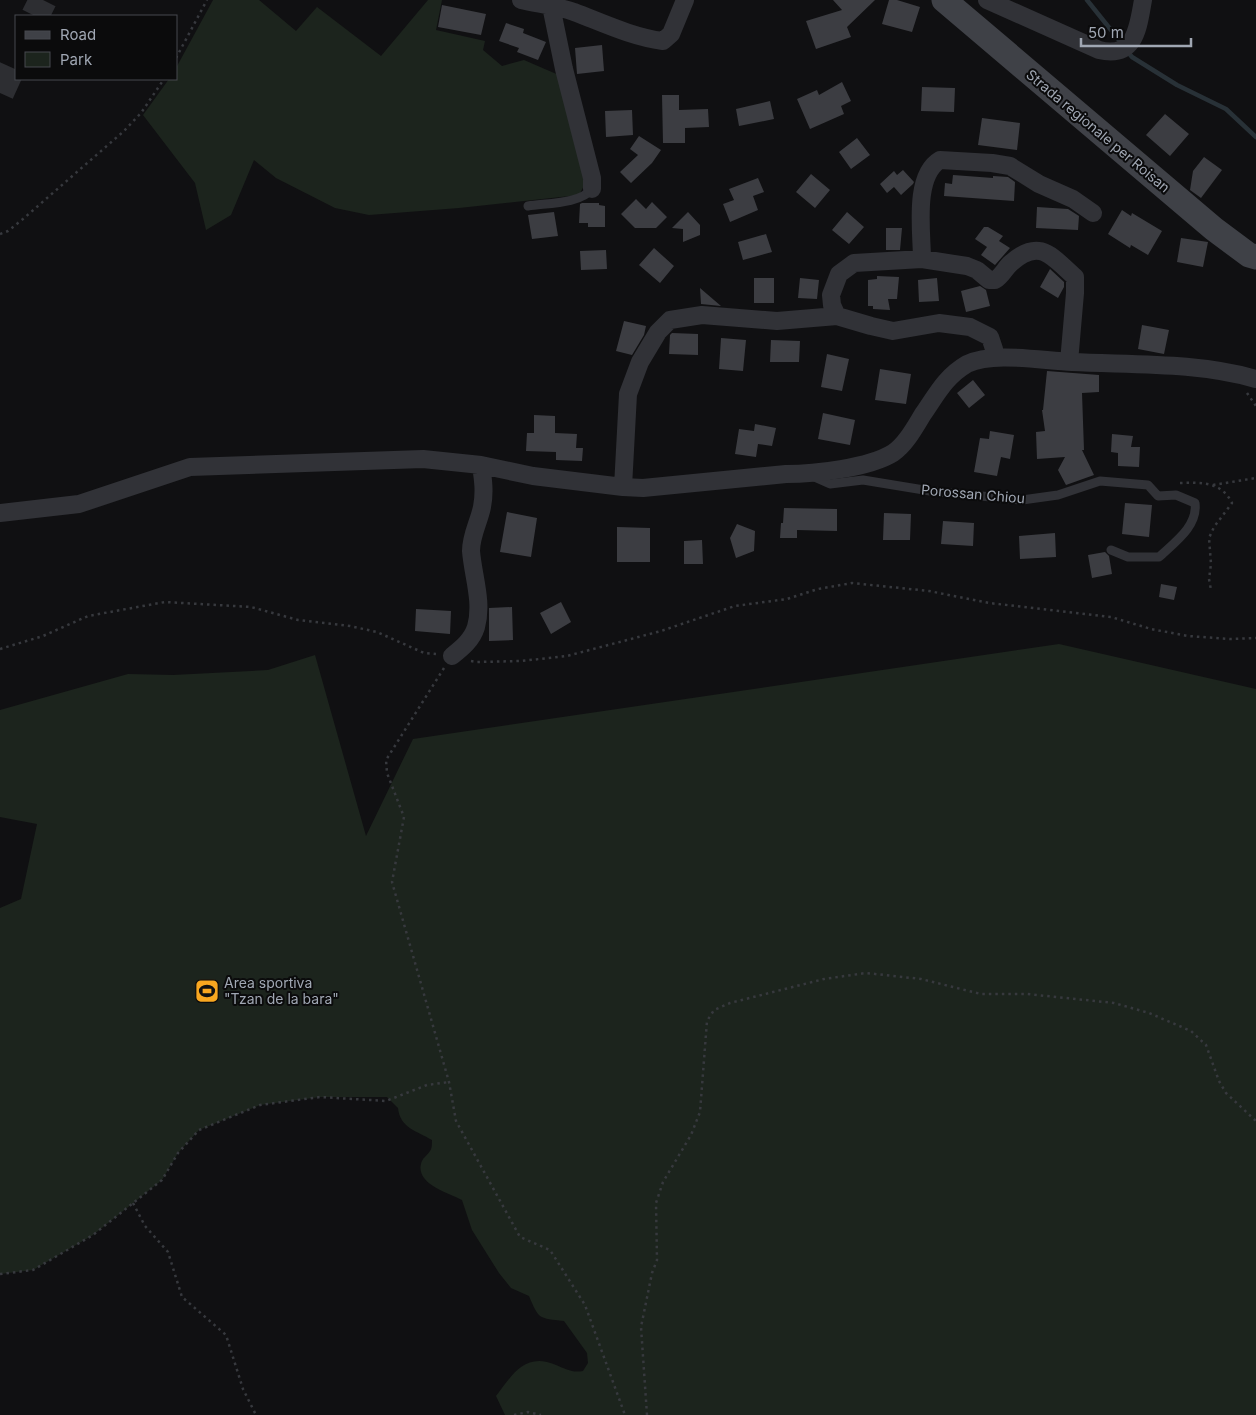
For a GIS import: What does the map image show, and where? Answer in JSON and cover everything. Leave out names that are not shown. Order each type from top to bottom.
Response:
[{"type":"main road","name":"Strada regionale per Roisan","points":[[944,0],[1214,229],[1249,255],[1256,258]]},
{"type":"street","points":[[521,0],[572,11],[613,28],[652,39],[663,40],[671,34],[685,0]]},
{"type":"street","points":[[986,0],[1099,50],[1108,52],[1115,51],[1132,43],[1137,32],[1143,0]]},
{"type":"street","points":[[551,6],[564,69],[592,178],[592,189]]},
{"type":"street","points":[[922,259],[921,196],[929,170],[940,160],[1010,166],[1039,184],[1074,199],[1093,213]]},
{"type":"street","points":[[837,316],[832,304],[831,295],[839,274],[854,263],[922,259],[966,266],[977,270],[989,280],[995,280],[1021,254],[1032,250],[1049,254],[1075,276],[1069,362]]},
{"type":"street","points":[[616,486],[628,394],[640,362],[658,332],[670,320],[702,315],[777,321],[837,316],[893,331],[939,323],[970,327],[990,337],[995,357]]},
{"type":"street","name":"Porossan Chiou","points":[[0,513],[79,504],[190,467],[423,459],[481,465],[533,476],[643,488],[786,474],[807,474],[862,464],[893,452],[904,442],[945,380],[970,363],[995,357],[1069,362],[1168,365],[1225,371],[1256,379]]},
{"type":"street","points":[[452,656],[466,645],[476,628],[479,608],[471,550],[473,533],[482,506],[484,489],[481,465]]},
{"type":"lane","points":[[528,206],[580,199],[592,189]]},
{"type":"lane","name":"Porossan Chiou","points":[[807,474],[830,484],[863,480],[930,492],[1022,500],[1058,495],[1100,481],[1148,485],[1158,496],[1176,495],[1195,503],[1197,514],[1184,534],[1159,557],[1128,557],[1111,550]]},
{"type":"path","points":[[178,54],[207,0]]},
{"type":"path","points":[[0,234],[8,231],[23,219],[124,131],[141,113],[163,80]]},
{"type":"path","points":[[1211,590],[1209,579],[1211,564],[1209,538],[1214,527],[1232,503],[1228,494],[1213,485],[1256,478]]},
{"type":"path","points":[[0,649],[43,636],[88,616],[165,602],[251,607],[298,620],[350,626],[377,632],[424,653],[452,656],[477,662],[521,661],[566,656],[661,631],[735,606],[787,599],[818,589],[852,582],[930,591],[989,603],[1111,617],[1151,629],[1188,636],[1230,639],[1256,638]]},
{"type":"path","points":[[452,656],[386,760],[387,773],[404,817],[392,882],[449,1082],[456,1121],[520,1237],[550,1250],[585,1305],[625,1415]]},
{"type":"path","points":[[647,1415],[641,1327],[652,1274],[657,1260],[656,1202],[663,1182],[691,1135],[700,1112],[707,1021],[714,1010],[730,1003],[824,979],[866,973],[921,979],[981,994],[1027,994],[1114,1004],[1149,1013],[1192,1031],[1206,1045],[1226,1093],[1256,1122]]},
{"type":"path","points":[[0,1274],[34,1270],[94,1235],[162,1180],[178,1153],[199,1130],[260,1105],[320,1097],[386,1101],[427,1085],[449,1082]]},
{"type":"path","points":[[133,1203],[145,1226],[168,1252],[182,1297],[226,1335],[243,1389],[256,1415]]},
{"type":"path","points":[[514,1415],[528,1412],[541,1415]]},
{"type":"green space","points":[[213,0],[259,0],[296,31],[317,7],[381,56],[428,0],[442,0],[436,30],[485,41],[483,50],[502,66],[524,60],[561,76],[587,180],[579,195],[459,208],[369,215],[335,208],[276,178],[254,160],[231,215],[206,230],[195,183],[143,115],[168,80],[178,80],[178,64]]},
{"type":"green space","points":[[1059,644],[1256,689],[1256,1415],[505,1415],[496,1396],[521,1367],[536,1361],[572,1371],[583,1371],[588,1363],[587,1353],[564,1321],[541,1316],[535,1310],[529,1296],[511,1288],[499,1273],[472,1230],[462,1200],[434,1187],[423,1177],[421,1164],[431,1150],[432,1140],[406,1125],[399,1115],[398,1108],[387,1097],[320,1097],[260,1105],[199,1130],[178,1153],[162,1180],[93,1235],[33,1270],[0,1274],[0,908],[21,899],[37,824],[0,817],[0,710],[128,674],[173,675],[268,670],[315,655],[366,836],[413,739]]},
{"type":"building","points":[[833,0],[875,0],[847,27],[851,37],[816,49],[806,21],[842,10]]},
{"type":"building","points":[[889,0],[897,0],[920,7],[912,32],[882,24]]},
{"type":"building","points":[[442,5],[486,14],[481,35],[438,27]]},
{"type":"building","points":[[506,23],[524,29],[523,33],[546,42],[538,60],[517,52],[519,48],[499,41]]},
{"type":"building","points":[[602,45],[604,71],[577,74],[575,48]]},
{"type":"building","points":[[842,82],[851,101],[841,106],[844,114],[810,129],[797,99],[817,90],[819,95]]},
{"type":"building","points":[[922,87],[955,88],[954,112],[921,111]]},
{"type":"building","points":[[662,95],[679,95],[679,110],[708,109],[709,127],[685,128],[685,143],[663,143]]},
{"type":"building","points":[[770,101],[774,119],[739,126],[736,109]]},
{"type":"building","points":[[632,110],[633,135],[606,137],[605,111]]},
{"type":"building","points":[[1165,114],[1189,134],[1170,156],[1146,135]]},
{"type":"building","points":[[982,118],[1020,123],[1017,150],[978,145]]},
{"type":"building","points":[[639,136],[661,150],[652,163],[631,183],[620,172],[638,155],[630,149]]},
{"type":"building","points":[[857,138],[870,155],[851,169],[839,152]]},
{"type":"building","points":[[1204,157],[1222,170],[1201,198],[1190,190],[1193,171]]},
{"type":"building","points":[[903,170],[914,182],[913,184],[901,195],[894,187],[887,193],[880,184],[894,171],[897,175]]},
{"type":"building","points":[[811,174],[830,190],[815,208],[796,192]]},
{"type":"building","points":[[953,175],[993,178],[993,176],[1008,177],[1015,182],[1014,201],[944,196],[945,183],[952,184]]},
{"type":"building","points":[[758,178],[764,192],[753,196],[758,210],[730,222],[723,204],[734,200],[729,189]]},
{"type":"building","points":[[636,199],[646,209],[652,202],[667,217],[656,228],[635,228],[621,214]]},
{"type":"building","points":[[599,203],[599,205],[605,206],[605,227],[588,227],[588,223],[579,223],[580,204]]},
{"type":"building","points":[[1037,207],[1068,209],[1079,216],[1078,230],[1036,228]]},
{"type":"building","points":[[1122,210],[1131,216],[1132,213],[1162,231],[1148,255],[1131,245],[1130,248],[1108,234]]},
{"type":"building","points":[[554,212],[558,236],[532,239],[528,215]]},
{"type":"building","points":[[688,212],[700,225],[700,235],[683,242],[683,229],[672,228]]},
{"type":"building","points":[[847,212],[864,227],[849,244],[832,230]]},
{"type":"building","points":[[984,227],[988,227],[1003,236],[999,241],[1010,248],[995,265],[981,255],[987,247],[975,239]]},
{"type":"building","points":[[886,228],[902,228],[900,250],[886,250]]},
{"type":"building","points":[[766,234],[772,252],[743,260],[738,242]]},
{"type":"building","points":[[1181,238],[1208,242],[1203,267],[1177,262]]},
{"type":"building","points":[[654,248],[674,266],[660,283],[639,265]]},
{"type":"building","points":[[606,250],[607,269],[581,270],[580,251]]},
{"type":"building","points":[[1050,269],[1064,282],[1064,287],[1058,298],[1040,287]]},
{"type":"building","points":[[877,276],[899,277],[897,299],[888,299],[890,310],[873,309],[873,306],[868,306],[868,280],[877,279]]},
{"type":"building","points":[[754,278],[774,278],[774,303],[754,303]]},
{"type":"building","points":[[800,278],[819,280],[817,299],[798,298]]},
{"type":"building","points":[[937,278],[939,301],[919,302],[918,280]]},
{"type":"building","points":[[980,286],[986,290],[990,306],[966,312],[961,291]]},
{"type":"building","points":[[700,288],[721,306],[701,304]]},
{"type":"building","points":[[624,321],[646,326],[644,335],[632,355],[616,351]]},
{"type":"building","points":[[1142,325],[1169,330],[1164,354],[1138,349]]},
{"type":"building","points":[[672,333],[698,334],[698,355],[669,354],[670,335]]},
{"type":"building","points":[[721,338],[746,340],[743,371],[719,369]]},
{"type":"building","points":[[771,340],[800,341],[799,362],[770,362]]},
{"type":"building","points":[[827,354],[849,359],[842,391],[821,387]]},
{"type":"building","points":[[880,369],[911,374],[906,404],[875,400]]},
{"type":"building","points":[[1047,371],[1099,375],[1099,392],[1082,393],[1084,450],[1082,450],[1094,475],[1066,485],[1058,470],[1065,457],[1037,459],[1036,432],[1045,431],[1042,410]]},
{"type":"building","points":[[973,380],[985,395],[969,408],[957,393]]},
{"type":"building","points":[[823,413],[855,420],[850,445],[818,439]]},
{"type":"building","points":[[534,415],[555,416],[555,433],[577,434],[576,448],[583,448],[582,461],[556,460],[556,452],[526,451],[527,433],[534,433]]},
{"type":"building","points":[[755,424],[776,428],[772,446],[758,444],[756,457],[735,454],[739,429],[754,431]]},
{"type":"building","points":[[990,431],[1014,435],[1010,459],[1001,457],[997,476],[974,472],[980,438],[989,439]]},
{"type":"building","points":[[1112,434],[1133,436],[1131,447],[1140,447],[1139,467],[1118,466],[1118,453],[1111,452]]},
{"type":"building","points":[[1125,503],[1152,505],[1149,537],[1122,534]]},
{"type":"building","points":[[784,508],[837,509],[837,531],[797,530],[797,538],[780,538]]},
{"type":"building","points":[[507,512],[537,518],[531,557],[500,552]]},
{"type":"building","points":[[884,513],[911,514],[910,540],[883,540]]},
{"type":"building","points":[[943,521],[974,523],[973,546],[941,544]]},
{"type":"building","points":[[737,524],[755,531],[754,551],[736,558],[730,538]]},
{"type":"building","points":[[617,527],[650,528],[650,562],[617,562]]},
{"type":"building","points":[[1055,533],[1056,557],[1020,559],[1019,536]]},
{"type":"building","points":[[702,540],[703,564],[684,564],[684,541]]},
{"type":"building","points":[[1105,552],[1109,556],[1112,574],[1092,578],[1088,555]]},
{"type":"building","points":[[1161,584],[1177,587],[1174,600],[1159,597]]},
{"type":"building","points":[[561,602],[571,622],[551,634],[540,613]]},
{"type":"building","points":[[512,607],[513,640],[489,641],[489,608]]},
{"type":"building","points":[[416,609],[451,611],[450,634],[415,631]]},
{"type":"waterway","points":[[1087,0],[1123,45]]},
{"type":"waterway","points":[[1127,51],[1132,57],[1177,85],[1226,109],[1256,137]]},
{"type":"tunnel","points":[[36,15],[43,0]]},
{"type":"tunnel","points":[[0,93],[15,60]]},
{"type":"place","name":"Area sportiva \"Tzan de la bara\"","points":[[207,991]]}]
